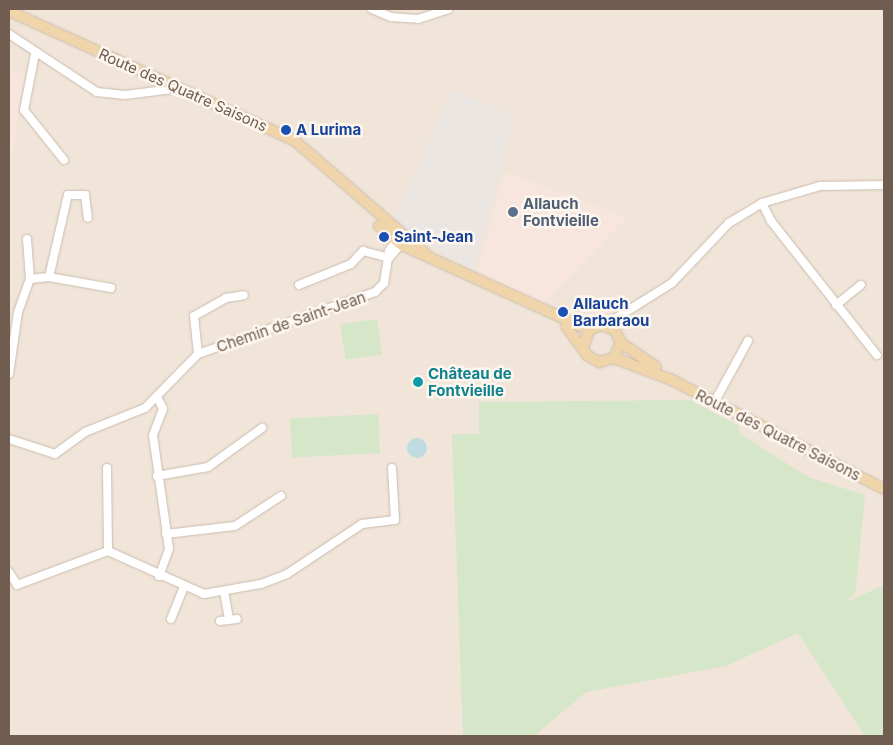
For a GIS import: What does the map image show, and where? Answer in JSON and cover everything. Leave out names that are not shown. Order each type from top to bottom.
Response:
[{"type":"main road","name":"Route des Quatre Saisons","points":[[9,11],[294,140],[346,186],[400,241],[558,319],[589,330]]},
{"type":"main road","name":"Route des Quatre Saisons","points":[[558,319],[584,345],[593,360],[614,358],[672,380],[884,489]]},
{"type":"main road","name":"Route des Quatre Saisons","points":[[605,325],[672,380]]},
{"type":"main road","points":[[584,345],[589,330],[605,325]]},
{"type":"main road","points":[[614,358],[620,338]]},
{"type":"street","points":[[372,9],[391,17],[418,19],[448,9]]},
{"type":"street","points":[[9,34],[35,54],[97,92],[125,95],[181,88]]},
{"type":"street","points":[[35,54],[24,110],[64,160]]},
{"type":"street","points":[[605,325],[672,283],[724,228],[762,203],[820,186],[884,185]]},
{"type":"street","points":[[49,277],[68,195],[85,195],[88,218]]},
{"type":"street","points":[[762,203],[836,305],[877,355]]},
{"type":"street","points":[[9,374],[18,312],[30,279],[27,239]]},
{"type":"street","name":"Chemin de Saint-Jean","points":[[198,354],[375,292],[387,276],[389,258],[400,241]]},
{"type":"street","points":[[299,285],[351,264],[363,251],[389,258]]},
{"type":"street","points":[[30,279],[49,277],[111,288]]},
{"type":"street","points":[[836,305],[861,285]]},
{"type":"street","points":[[9,439],[55,454],[85,432],[145,408],[158,397],[198,354],[191,320],[194,316],[226,298],[244,295]]},
{"type":"street","points":[[620,338],[621,316]]},
{"type":"street","points":[[714,403],[748,341]]},
{"type":"street","points":[[158,397],[164,409],[153,435],[166,534],[167,558],[159,576]]},
{"type":"street","points":[[158,476],[208,467],[262,428]]},
{"type":"street","points":[[107,468],[108,551]]},
{"type":"street","points":[[9,572],[17,585],[108,551],[159,576],[204,594],[261,584],[312,557],[362,524],[395,520],[392,468]]},
{"type":"street","points":[[166,534],[235,526],[281,496]]},
{"type":"street","points":[[171,618],[184,586]]},
{"type":"street","points":[[220,621],[233,620],[224,591]]},
{"type":"shaded area","points":[[9,9],[884,9],[884,736],[9,736]]},
{"type":"shaded area","points":[[9,70],[24,73],[9,179]]},
{"type":"shaded area","points":[[452,90],[515,116],[474,270],[393,224]]},
{"type":"shaded area","points":[[508,173],[627,218],[541,305],[477,274],[501,181]]},
{"type":"green space","points":[[377,319],[382,355],[345,360],[340,324]]},
{"type":"green space","points":[[690,400],[739,426],[740,434],[808,477],[865,495],[855,594],[844,603],[884,585],[884,736],[865,736],[798,633],[726,666],[586,692],[534,736],[463,736],[452,434],[479,434],[479,402]]},
{"type":"green space","points":[[378,414],[380,453],[292,458],[290,419]]},
{"type":"water","points":[[413,438],[421,438],[427,444],[427,452],[421,458],[413,458],[407,452],[407,444]]},
{"type":"place","name":"A Lurima","points":[[286,130]]},
{"type":"place","name":"Allauch Fontvieille","points":[[513,212]]},
{"type":"place","name":"Saint-Jean","points":[[384,237]]},
{"type":"place","name":"Allauch Barbaraou","points":[[563,312]]},
{"type":"place","name":"Château de Fontvieille","points":[[418,382]]}]
